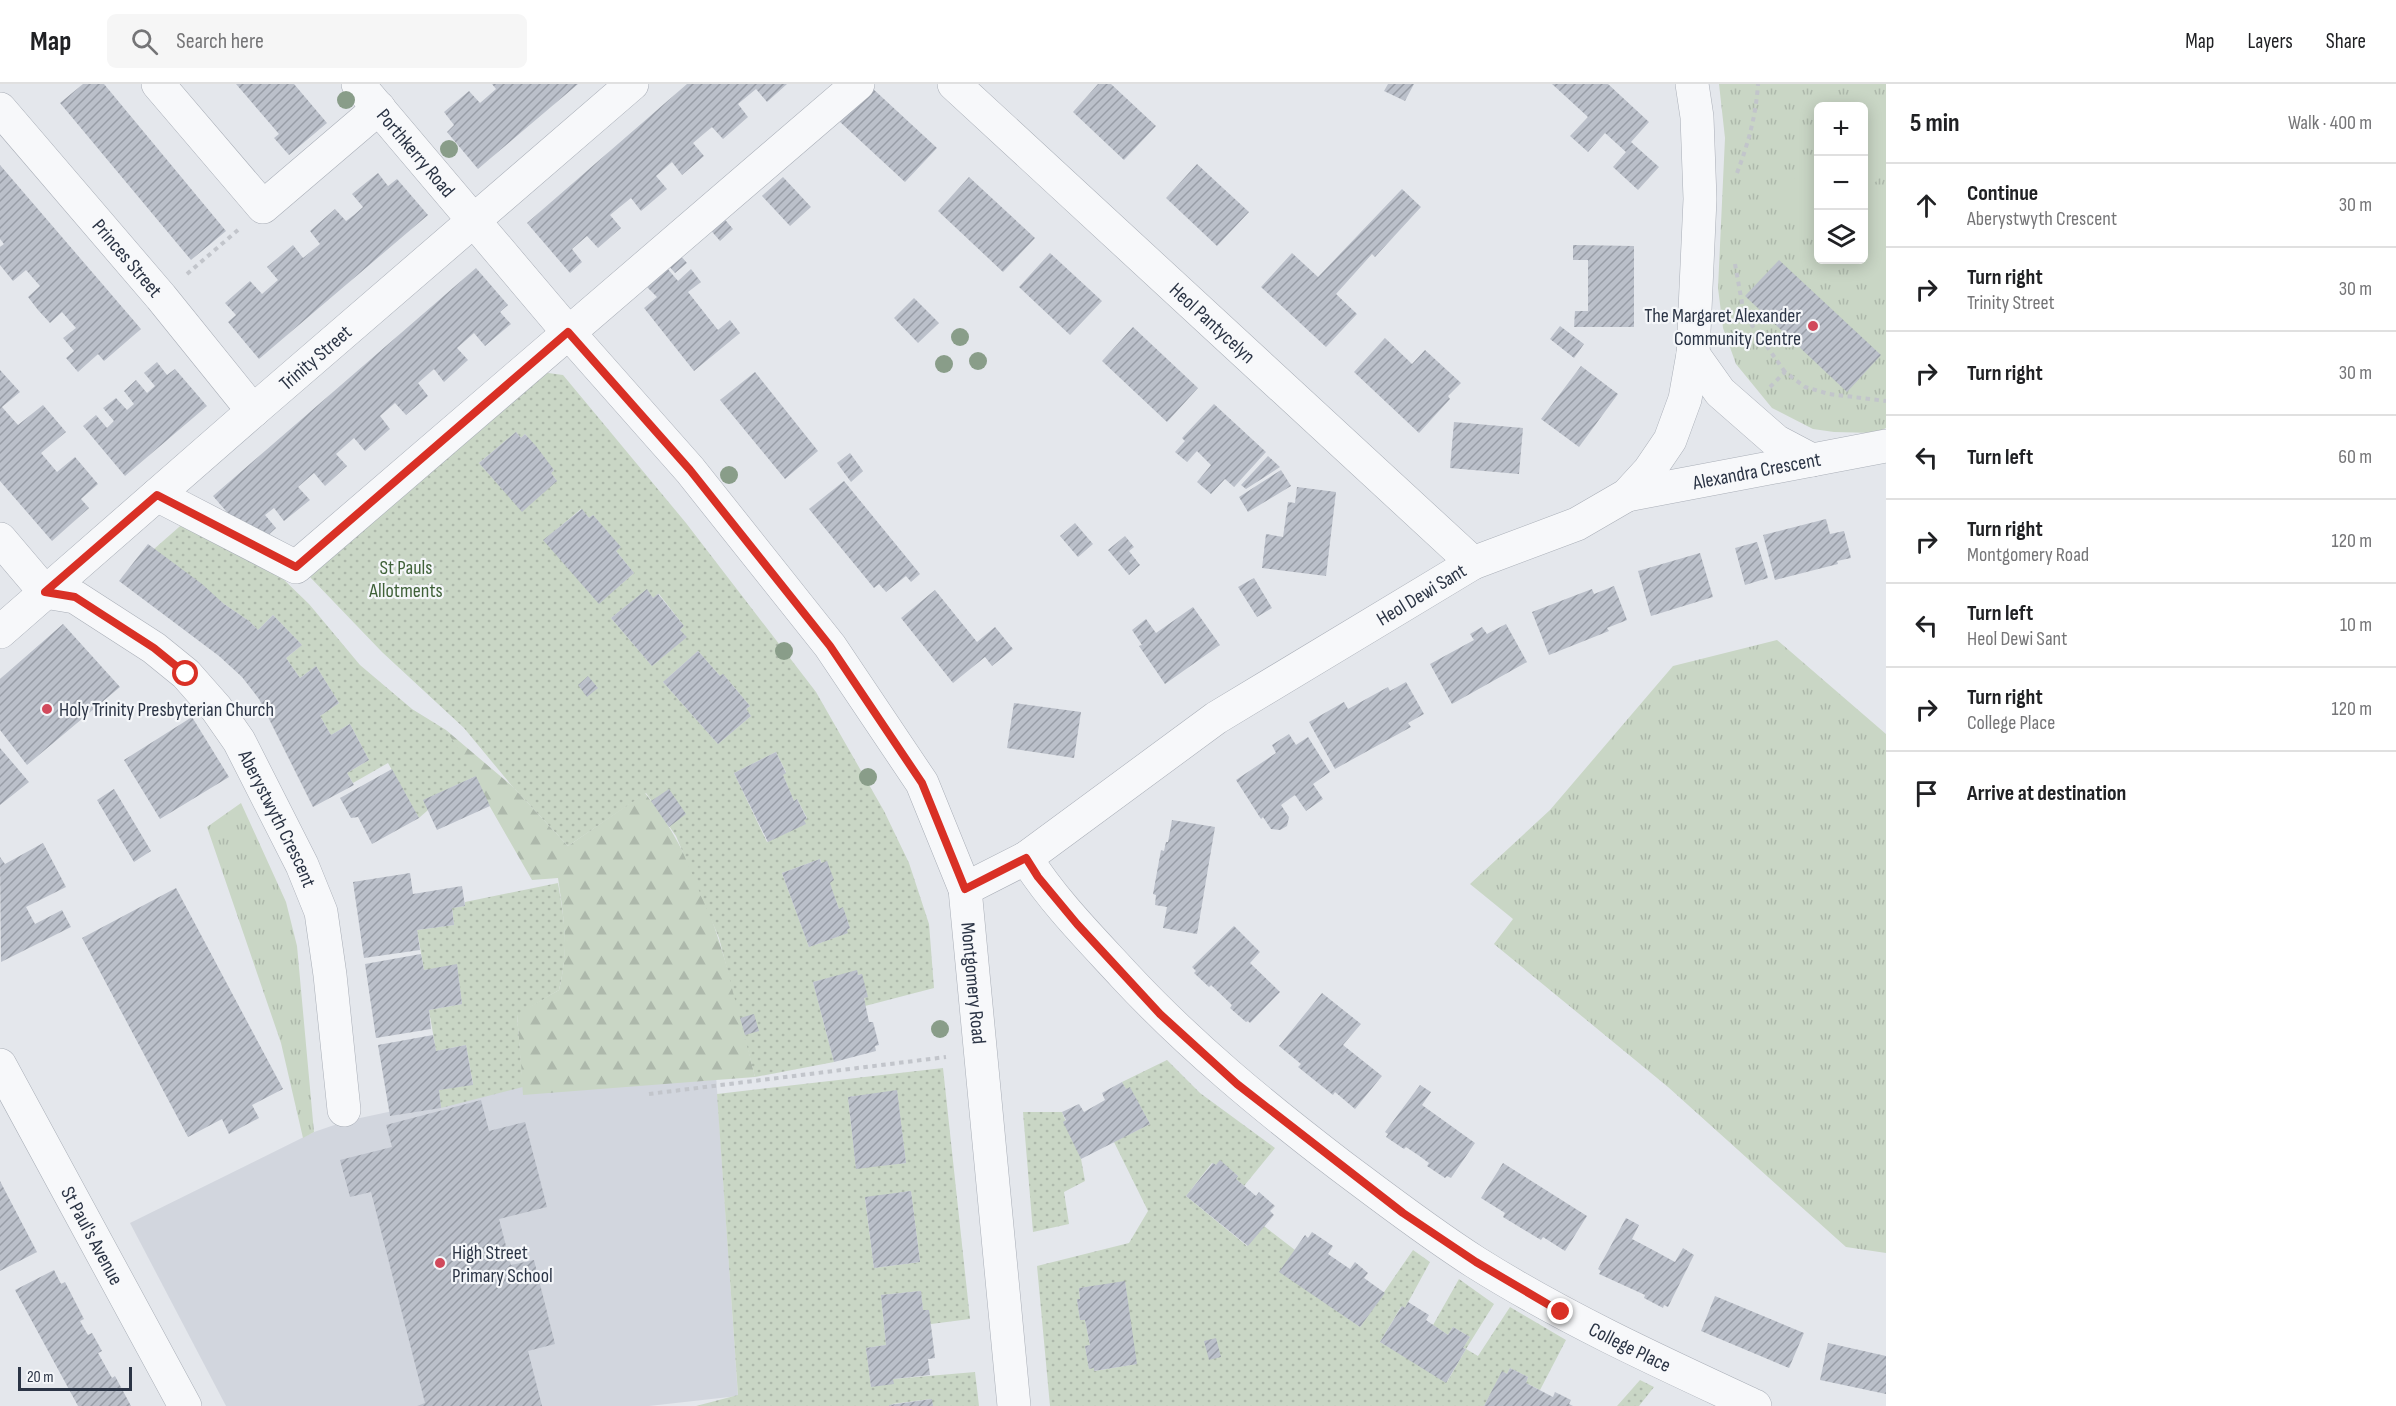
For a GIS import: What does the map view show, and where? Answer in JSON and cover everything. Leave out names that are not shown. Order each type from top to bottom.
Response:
[{"type":"street","points":[[158,84],[263,207],[369,96]]},
{"type":"street","name":"Trinity Street","points":[[0,632],[632,84]]},
{"type":"street","points":[[157,495],[296,567],[858,84]]},
{"type":"street","name":"Heol Pantycelyn","points":[[954,84],[1473,563]]},
{"type":"street","name":"Heol Dewi Sant","points":[[965,889],[1026,858],[1216,718],[1473,563],[1577,524],[1627,495],[1649,471],[1670,440],[1685,399],[1693,354],[1700,199],[1692,84]]},
{"type":"street","name":"Porthkerry Road","points":[[369,96],[475,221]]},
{"type":"street","name":"Princes Street","points":[[0,109],[161,297],[253,411]]},
{"type":"street","name":"Montgomery Road","points":[[475,221],[568,332],[690,470],[830,646],[922,783],[965,889],[1014,1406]]},
{"type":"street","points":[[1693,354],[1719,392],[1776,441],[1812,460]]},
{"type":"street","name":"Alexandra Crescent","points":[[1627,495],[1886,446]]},
{"type":"street","points":[[0,539],[45,592]]},
{"type":"street","name":"Aberystwyth Crescent","points":[[45,592],[75,597],[154,648],[186,674],[216,708],[239,741],[302,865],[321,912],[344,1110]]},
{"type":"street","name":"College Place","points":[[1026,858],[1038,877],[1077,924],[1160,1014],[1237,1084],[1394,1206],[1476,1262],[1561,1312],[1650,1358],[1755,1406]]},
{"type":"street","name":"St Paul's Avenue","points":[[0,1065],[185,1406]]},
{"type":"path","points":[[1736,178],[1750,138],[1757,105],[1758,84]]},
{"type":"path","points":[[161,297],[263,207]]},
{"type":"path","points":[[1735,256],[1744,314],[1785,372],[1805,387],[1829,394],[1886,401]]},
{"type":"path","points":[[1744,413],[1785,372]]},
{"type":"path","points":[[649,1094],[979,1053]]},
{"type":"shaded area","name":"High Street Primary School","points":[[567,1074],[716,1075],[738,1396],[649,1406],[226,1406],[130,1223],[314,1132],[346,1121]]},
{"type":"green space","points":[[1719,84],[1886,84],[1886,428],[1876,433],[1813,429],[1772,408],[1736,364],[1723,328],[1718,288],[1725,138]]},
{"type":"green space","points":[[1868,96],[1886,111],[1886,170],[1868,190],[1868,102],[1863,102]]},
{"type":"green space","points":[[1814,157],[1814,228],[1779,196]]},
{"type":"green space","points":[[1886,183],[1886,286],[1860,264],[1868,264],[1868,204]]},
{"type":"green space","name":"St Pauls Allotments","points":[[541,372],[563,375],[686,523],[816,692],[884,811],[909,863],[929,924],[934,988],[865,1006],[862,974],[858,975],[857,971],[813,982],[834,1062],[755,1077],[719,938],[676,836],[646,793],[568,846],[512,786],[464,728],[382,652],[309,576]],"holes":[[[516,432],[521,438],[525,434],[554,470],[551,473],[557,481],[522,511],[479,463]],[[581,509],[589,518],[593,515],[620,547],[616,551],[634,573],[599,603],[544,540]],[[646,590],[653,598],[659,594],[684,626],[680,630],[686,637],[652,666],[611,618]],[[698,651],[720,676],[723,674],[750,706],[746,709],[751,716],[718,744],[663,682]],[[776,752],[786,772],[783,775],[794,801],[797,799],[807,818],[804,820],[805,824],[767,842],[734,773]],[[820,859],[839,909],[843,908],[850,928],[847,933],[809,947],[782,873]]]},
{"type":"green space","points":[[187,520],[279,575],[309,604],[360,665],[412,709],[446,730],[476,776],[424,800],[428,810],[419,818],[388,763],[353,783],[347,773],[369,760],[350,724],[331,735],[320,716],[339,703],[316,666],[300,678],[286,658],[302,645],[273,615],[258,630],[154,549]]},
{"type":"green space","points":[[1777,640],[1886,734],[1886,1253],[1846,1247],[1668,1087],[1494,944],[1513,919],[1470,884],[1550,810],[1673,666]]},
{"type":"green space","points":[[446,730],[512,786],[568,846],[645,793],[667,824],[686,857],[701,892],[727,966],[755,1077],[523,1095],[517,1014],[559,990],[562,975],[565,947],[558,878],[532,880]]},
{"type":"green space","points":[[241,803],[286,902],[297,946],[314,1132],[303,1138],[281,1043],[207,827]]},
{"type":"green space","points":[[558,883],[565,936],[562,975],[559,990],[517,1015],[523,1087],[441,1108],[439,1090],[473,1084],[466,1045],[436,1051],[429,1010],[462,1004],[457,965],[424,970],[417,930],[454,925],[452,908],[465,906],[465,902]]},
{"type":"green space","points":[[1167,1060],[1200,1093],[1275,1148],[1244,1186],[1236,1179],[1238,1176],[1220,1161],[1216,1165],[1212,1163],[1186,1196],[1247,1246],[1264,1226],[1295,1250],[1313,1294],[1360,1327],[1413,1250],[1430,1262],[1405,1308],[1401,1307],[1380,1342],[1447,1382],[1466,1349],[1478,1356],[1510,1307],[1566,1340],[1540,1390],[1526,1383],[1528,1377],[1510,1368],[1507,1374],[1502,1372],[1484,1406],[1050,1406],[1037,1266],[1129,1243],[1148,1211],[1114,1142],[1150,1124],[1130,1088],[1126,1089],[1122,1082]],"holes":[[[1125,1282],[1136,1364],[1095,1371],[1094,1368],[1089,1368],[1085,1346],[1090,1345],[1085,1320],[1080,1320],[1077,1299],[1080,1299],[1079,1288]]]},
{"type":"green space","points":[[943,1068],[970,1319],[931,1324],[923,1310],[921,1291],[881,1295],[886,1345],[866,1348],[871,1387],[893,1379],[975,1372],[979,1406],[933,1406],[931,1399],[892,1404],[892,1406],[696,1406],[738,1395],[717,1094]],"holes":[[[897,1091],[906,1163],[856,1168],[848,1097]],[[911,1191],[920,1262],[874,1268],[865,1198]]]},
{"type":"green space","points":[[1023,1112],[1062,1112],[1081,1159],[1085,1181],[1064,1192],[1069,1224],[1033,1232]]},
{"type":"green space","points":[[1459,1279],[1494,1304],[1466,1349],[1463,1348],[1470,1337],[1453,1327],[1448,1335],[1433,1325]]},
{"type":"green space","points":[[1640,1380],[1654,1387],[1639,1406],[1617,1406]]},
{"type":"building","points":[[83,84],[104,84],[226,231],[191,260],[60,103]]},
{"type":"building","points":[[236,84],[294,84],[327,123],[289,155],[274,138],[279,134]]},
{"type":"building","points":[[492,84],[578,84],[478,169],[447,132],[454,125],[444,112],[469,91],[480,103],[496,89]]},
{"type":"building","points":[[687,84],[787,84],[767,102],[756,89],[738,104],[748,117],[723,139],[712,127],[693,143],[704,156],[682,175],[672,162],[656,176],[667,189],[641,211],[631,198],[610,215],[621,228],[598,248],[587,236],[572,249],[582,262],[570,273],[527,223]]},
{"type":"building","points":[[1098,84],[1111,84],[1156,126],[1124,160],[1073,112]]},
{"type":"building","points":[[1388,84],[1414,84],[1405,101],[1384,91]]},
{"type":"building","points":[[1552,84],[1608,84],[1649,122],[1631,142],[1659,167],[1638,190],[1613,167],[1626,152],[1605,133],[1588,152],[1570,136],[1588,117]]},
{"type":"building","points":[[871,87],[937,148],[905,182],[839,121]]},
{"type":"building","points":[[1197,164],[1249,212],[1217,246],[1166,198]]},
{"type":"building","points":[[0,165],[141,329],[104,361],[98,354],[78,372],[66,358],[74,351],[63,338],[76,328],[62,312],[50,323],[38,310],[28,297],[40,286],[26,270],[13,281],[0,265],[0,247],[4,244],[0,239]]},
{"type":"building","points":[[378,173],[388,186],[397,179],[428,215],[259,359],[228,322],[236,315],[225,303],[250,281],[262,294],[278,280],[267,267],[293,245],[303,258],[320,244],[310,231],[335,209],[346,221],[354,215],[363,207],[352,194]]},
{"type":"building","points":[[783,177],[811,207],[790,226],[762,196]]},
{"type":"building","points":[[969,177],[1035,238],[1003,272],[938,211]]},
{"type":"building","points":[[1402,189],[1421,207],[1375,257],[1372,254],[1336,294],[1357,314],[1326,347],[1261,287],[1292,253],[1318,277]]},
{"type":"building","points":[[721,215],[733,229],[720,241],[708,227]]},
{"type":"building","points":[[1573,245],[1634,246],[1634,327],[1574,327],[1575,311],[1588,311],[1588,260],[1573,260]]},
{"type":"building","points":[[1050,253],[1102,301],[1070,335],[1019,287]]},
{"type":"building","points":[[679,254],[687,263],[675,273],[667,264]]},
{"type":"building","name":"The Margaret Alexander Community Centre","points":[[1779,260],[1881,355],[1847,392],[1745,296]]},
{"type":"building","points":[[476,268],[508,305],[500,312],[511,324],[485,346],[474,333],[457,348],[468,360],[444,382],[434,369],[418,383],[428,396],[406,415],[395,403],[380,416],[390,429],[365,451],[354,438],[336,454],[347,466],[325,486],[314,473],[298,487],[310,500],[284,521],[274,508],[265,515],[276,528],[264,539],[245,533],[213,496]]},
{"type":"building","points":[[667,268],[678,281],[691,269],[701,282],[688,292],[718,330],[730,320],[740,333],[694,371],[644,308],[657,297],[646,286]]},
{"type":"building","points":[[914,298],[939,323],[918,343],[894,318]]},
{"type":"building","points":[[1560,326],[1584,344],[1574,358],[1550,339]]},
{"type":"building","points":[[1133,327],[1198,388],[1167,422],[1102,361]]},
{"type":"building","points":[[1385,338],[1412,364],[1425,350],[1461,383],[1448,396],[1450,399],[1419,433],[1354,372]]},
{"type":"building","points":[[157,362],[167,375],[175,369],[207,406],[125,476],[83,426],[96,415],[107,428],[114,421],[103,408],[116,398],[127,410],[134,404],[124,391],[136,380],[147,393],[155,386],[144,373]]},
{"type":"building","points":[[1581,366],[1618,394],[1579,447],[1541,419]]},
{"type":"building","points":[[0,370],[20,392],[2,407],[18,425],[43,405],[66,432],[41,453],[57,472],[75,457],[98,484],[81,499],[89,508],[52,541],[0,481]]},
{"type":"building","points":[[755,372],[818,451],[785,479],[720,400]]},
{"type":"building","points":[[1214,404],[1266,452],[1234,487],[1225,479],[1211,494],[1197,482],[1211,465],[1197,451],[1187,462],[1175,452],[1185,441],[1182,438]]},
{"type":"building","points":[[1454,422],[1523,428],[1519,474],[1450,468]]},
{"type":"building","points":[[516,432],[521,438],[525,434],[536,446],[554,470],[551,473],[557,481],[522,512],[479,463]]},
{"type":"building","points":[[850,453],[863,471],[851,482],[837,463]]},
{"type":"building","points":[[1268,456],[1280,467],[1246,489],[1241,485]]},
{"type":"building","points":[[1281,470],[1291,486],[1248,512],[1239,497]]},
{"type":"building","points":[[844,481],[920,574],[911,582],[906,576],[886,592],[879,584],[874,588],[809,509]]},
{"type":"building","points":[[1297,487],[1336,492],[1326,576],[1262,568],[1266,534],[1283,537],[1288,502],[1295,503]]},
{"type":"building","points":[[582,509],[589,518],[593,515],[621,547],[616,551],[634,573],[599,604],[543,540]]},
{"type":"building","points":[[1826,519],[1830,534],[1844,531],[1851,558],[1837,561],[1838,564],[1775,580],[1763,535]]},
{"type":"building","points":[[1075,523],[1093,544],[1078,557],[1060,536]]},
{"type":"building","points":[[1125,536],[1134,547],[1129,551],[1140,565],[1129,575],[1108,550]]},
{"type":"building","points":[[1757,542],[1768,578],[1745,585],[1735,548]]},
{"type":"building","points":[[148,544],[258,630],[273,615],[302,645],[286,658],[300,678],[316,666],[339,703],[320,716],[331,735],[350,724],[369,760],[347,773],[354,785],[313,807],[259,699],[242,677],[219,656],[119,581]]},
{"type":"building","points":[[1700,553],[1713,597],[1651,616],[1638,571]]},
{"type":"building","points":[[1254,578],[1272,608],[1257,617],[1238,587]]},
{"type":"building","points":[[1614,586],[1627,620],[1607,628],[1609,631],[1549,655],[1532,612],[1592,589],[1594,594]]},
{"type":"building","points":[[647,589],[653,598],[658,594],[684,626],[680,630],[687,637],[652,666],[611,618]]},
{"type":"building","points":[[935,590],[977,642],[995,627],[1013,649],[992,666],[985,657],[953,683],[901,618]]},
{"type":"building","points":[[1193,607],[1220,645],[1165,684],[1139,646],[1142,645],[1132,630],[1146,619],[1156,633]]},
{"type":"building","name":"Holy Trinity Presbyterian Church","points":[[63,624],[120,687],[27,765],[0,730],[0,679]]},
{"type":"building","points":[[1506,624],[1527,662],[1452,704],[1430,664],[1474,640],[1470,634],[1482,627],[1487,634]]},
{"type":"building","points":[[698,651],[720,676],[723,674],[750,706],[746,709],[751,716],[718,744],[663,682]]},
{"type":"building","points":[[588,676],[598,688],[587,697],[578,685]]},
{"type":"building","points":[[1406,682],[1424,714],[1408,723],[1411,727],[1335,769],[1309,722],[1344,702],[1348,709],[1388,687],[1390,691]]},
{"type":"building","points":[[1014,703],[1081,712],[1074,758],[1007,748]]},
{"type":"building","points":[[192,717],[229,777],[160,819],[124,760]]},
{"type":"building","points":[[1289,734],[1296,745],[1308,737],[1330,772],[1313,784],[1323,799],[1306,811],[1295,795],[1281,805],[1289,817],[1287,826],[1280,830],[1271,829],[1263,817],[1261,819],[1236,780],[1276,753],[1272,745]]},
{"type":"building","points":[[0,748],[29,782],[0,805]]},
{"type":"building","points":[[776,752],[786,773],[783,775],[794,801],[797,799],[807,819],[804,820],[806,824],[768,842],[734,773]]},
{"type":"building","points":[[392,769],[419,818],[372,844],[358,817],[351,818],[340,798]]},
{"type":"building","points":[[476,776],[490,806],[437,830],[423,800]]},
{"type":"building","points":[[114,789],[151,851],[134,862],[97,800]]},
{"type":"building","points":[[669,789],[686,814],[669,827],[651,801]]},
{"type":"building","points":[[1172,820],[1215,827],[1197,934],[1163,928],[1167,907],[1155,905],[1156,895],[1153,894],[1161,850],[1164,851],[1166,842],[1168,842]]},
{"type":"building","points":[[43,843],[66,887],[26,907],[35,924],[62,910],[71,927],[1,962],[0,857],[5,864]]},
{"type":"building","points":[[820,859],[821,863],[827,861],[834,880],[830,883],[834,895],[839,909],[843,907],[850,928],[847,930],[848,933],[809,947],[782,873]]},
{"type":"building","points":[[410,873],[413,894],[462,886],[465,906],[452,908],[454,925],[417,930],[420,950],[364,958],[353,882]]},
{"type":"building","points":[[176,888],[283,1089],[252,1105],[259,1118],[229,1134],[222,1119],[188,1137],[82,938]]},
{"type":"building","points":[[1234,926],[1260,952],[1250,963],[1280,992],[1250,1023],[1230,1008],[1232,1005],[1194,973],[1196,971],[1192,967]]},
{"type":"building","points":[[421,954],[424,970],[457,964],[462,1004],[429,1010],[431,1029],[376,1038],[365,964]]},
{"type":"building","points":[[857,970],[858,975],[862,974],[868,997],[864,998],[869,1022],[873,1022],[879,1045],[875,1046],[876,1051],[834,1062],[813,982]]},
{"type":"building","points":[[1322,993],[1361,1024],[1343,1045],[1382,1076],[1355,1109],[1335,1092],[1333,1095],[1298,1067],[1301,1064],[1279,1046]]},
{"type":"building","points":[[754,1014],[759,1031],[745,1035],[740,1018]]},
{"type":"building","points":[[433,1035],[436,1051],[466,1045],[473,1085],[439,1090],[441,1108],[390,1116],[378,1045]]},
{"type":"building","points":[[1122,1082],[1126,1089],[1130,1087],[1150,1124],[1081,1159],[1063,1122],[1066,1120],[1062,1112],[1079,1104],[1084,1112],[1105,1100],[1102,1093]]},
{"type":"building","points":[[1420,1085],[1431,1092],[1422,1105],[1475,1143],[1451,1178],[1447,1176],[1445,1178],[1427,1166],[1429,1163],[1418,1155],[1386,1137],[1388,1134],[1385,1132]]},
{"type":"building","points":[[897,1090],[906,1163],[856,1169],[848,1097]]},
{"type":"building","points":[[481,1100],[489,1131],[525,1122],[547,1207],[499,1219],[511,1265],[534,1260],[555,1344],[528,1351],[542,1406],[417,1406],[425,1403],[371,1192],[350,1197],[340,1160],[392,1147],[386,1125]]},
{"type":"building","points":[[1220,1160],[1238,1176],[1236,1179],[1256,1196],[1259,1192],[1275,1206],[1270,1211],[1274,1215],[1248,1246],[1186,1196],[1213,1163],[1216,1165]]},
{"type":"building","points":[[1503,1163],[1587,1216],[1565,1251],[1543,1237],[1541,1240],[1503,1217],[1505,1213],[1481,1198]]},
{"type":"building","points":[[0,1181],[37,1252],[0,1271]]},
{"type":"building","points":[[911,1191],[920,1262],[874,1268],[865,1197]]},
{"type":"building","points":[[1626,1218],[1639,1225],[1632,1239],[1675,1262],[1683,1248],[1694,1255],[1668,1307],[1664,1305],[1663,1308],[1644,1298],[1645,1295],[1599,1274],[1601,1271],[1598,1269]]},
{"type":"building","points":[[1312,1232],[1333,1246],[1328,1254],[1350,1269],[1355,1262],[1368,1273],[1364,1278],[1385,1293],[1360,1327],[1279,1272],[1305,1235],[1308,1238]]},
{"type":"building","points":[[54,1270],[61,1284],[65,1282],[84,1319],[80,1321],[88,1335],[92,1333],[102,1351],[98,1353],[112,1378],[115,1376],[131,1406],[78,1406],[15,1290]]},
{"type":"building","points":[[1125,1281],[1137,1364],[1094,1371],[1094,1368],[1089,1369],[1085,1346],[1090,1345],[1085,1320],[1080,1320],[1077,1299],[1080,1299],[1079,1288]]},
{"type":"building","points":[[921,1291],[923,1310],[929,1310],[935,1358],[928,1359],[930,1375],[893,1379],[894,1384],[871,1387],[866,1348],[886,1345],[881,1295]]},
{"type":"building","points":[[1715,1296],[1804,1333],[1789,1368],[1701,1331]]},
{"type":"building","points":[[1408,1302],[1429,1315],[1426,1320],[1448,1335],[1453,1327],[1470,1337],[1463,1348],[1466,1349],[1446,1383],[1380,1342],[1402,1306],[1405,1308]]},
{"type":"building","points":[[1216,1338],[1221,1357],[1209,1360],[1204,1341]]},
{"type":"building","points":[[1828,1343],[1886,1356],[1886,1394],[1820,1380]]},
{"type":"building","points":[[1510,1368],[1528,1377],[1526,1383],[1553,1397],[1555,1392],[1571,1400],[1569,1404],[1573,1406],[1484,1406],[1502,1371],[1507,1374]]},
{"type":"building","points":[[932,1399],[933,1406],[889,1406],[889,1405]]},
{"type":"place","name":"The Margaret Alexander Community Centre","points":[[1813,326]]},
{"type":"place","name":"Holy Trinity Presbyterian Church","points":[[47,709]]},
{"type":"place","name":"High Street Primary School","points":[[440,1263]]},
{"type":"route","points":[[186,674],[154,648],[75,597],[45,592],[157,495],[296,567],[568,332],[690,470],[830,646],[922,783],[965,889],[1026,858],[1038,877],[1077,924],[1160,1014],[1237,1084],[1403,1213],[1476,1262],[1561,1312]]}]
